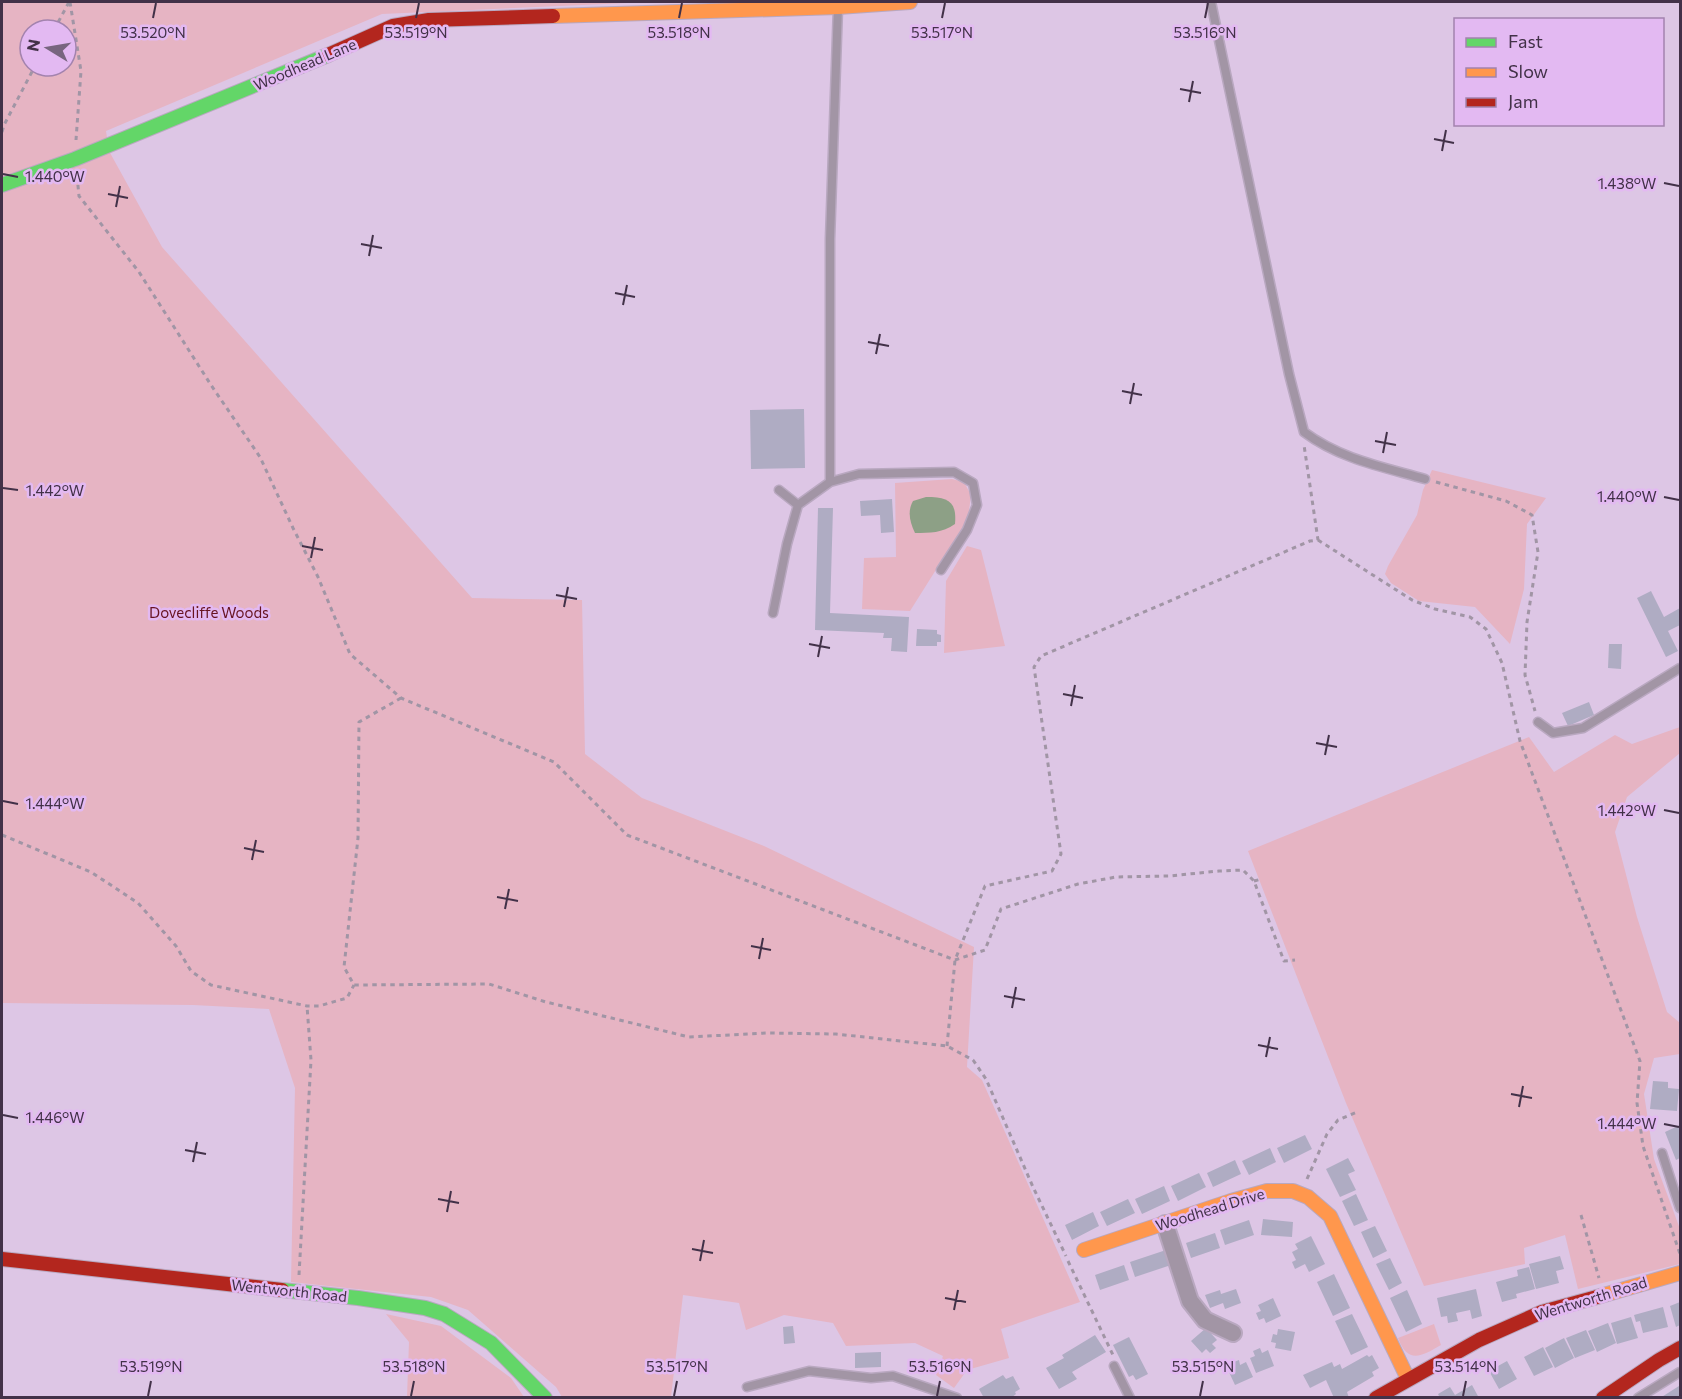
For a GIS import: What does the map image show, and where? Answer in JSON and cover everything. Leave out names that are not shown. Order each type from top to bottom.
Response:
[{"type":"street","name":"Woodhead Lane","points":[[2,185],[75,159],[311,63],[393,26],[429,20],[838,7],[910,2]]},
{"type":"street","name":"Woodhead Drive","points":[[1084,1250],[1268,1191],[1293,1191],[1301,1194]]},
{"type":"street","points":[[1301,1194],[1308,1197],[1330,1216],[1408,1379]]},
{"type":"street","points":[[1165,1224],[1190,1301],[1205,1320],[1233,1333]]},
{"type":"street","name":"Wentworth Road","points":[[2,1259],[425,1308],[444,1314],[491,1342],[545,1398]]},
{"type":"street","name":"Wentworth Road","points":[[1376,1398],[1479,1340],[1542,1312],[1680,1273]]},
{"type":"street","points":[[1603,1398],[1680,1348]]},
{"type":"lane","points":[[1211,2],[1289,374],[1304,432],[1319,444],[1342,454],[1425,479]]},
{"type":"lane","points":[[830,482],[830,239],[838,7]]},
{"type":"lane","points":[[773,613],[787,544],[798,506],[830,482],[859,474],[954,472],[974,483],[976,505],[974,513],[967,530],[941,570]]},
{"type":"lane","points":[[779,490],[798,506]]},
{"type":"lane","points":[[1538,722],[1553,733],[1583,728],[1680,668]]},
{"type":"lane","points":[[1662,1154],[1680,1208]]},
{"type":"lane","points":[[1114,1366],[1130,1398]]},
{"type":"lane","points":[[747,1387],[809,1371],[871,1378],[892,1376],[957,1398]]},
{"type":"lane","points":[[1638,1398],[1680,1371]]},
{"type":"path","points":[[61,18],[70,2]]},
{"type":"path","points":[[70,2],[81,71],[75,159],[79,196],[139,272],[211,386],[260,457],[318,577],[351,654],[401,698],[554,762],[627,835],[955,960],[985,950],[1001,909],[1078,884],[1116,877],[1169,876],[1243,870],[1254,881],[1284,961],[1295,960]]},
{"type":"path","points":[[2,132],[3,125],[28,78]]},
{"type":"path","points":[[1304,432],[1304,452],[1318,540]]},
{"type":"path","points":[[1425,479],[1506,501],[1532,514],[1538,552],[1527,622],[1525,675],[1538,722]]},
{"type":"path","points":[[947,1046],[955,960],[985,886],[1052,871],[1061,854],[1034,667],[1041,656],[1310,541],[1318,540],[1412,600],[1435,609],[1470,617],[1486,629],[1502,663],[1520,741],[1640,1061],[1636,1103],[1643,1146],[1680,1254]]},
{"type":"path","points":[[354,985],[344,966],[358,838],[359,722],[401,698]]},
{"type":"path","points":[[2,835],[91,873],[138,903],[176,946],[191,971],[211,985],[307,1006],[319,1006],[347,998],[354,985]]},
{"type":"path","points":[[1254,881],[1262,879]]},
{"type":"path","points":[[354,985],[489,984],[546,1002],[689,1037],[836,1034],[947,1046],[973,1060],[986,1079],[1028,1177],[1102,1332]]},
{"type":"path","points":[[298,1292],[311,1060],[307,1006]]},
{"type":"path","points":[[1301,1194],[1327,1134],[1338,1120],[1357,1112]]},
{"type":"path","points":[[1581,1215],[1603,1295]]},
{"type":"path","points":[[1066,1257],[1084,1250]]},
{"type":"green space","name":"Dovecliffe Woods","points":[[2,2],[650,2],[382,14],[106,131],[109,151],[162,247],[472,598],[582,600],[585,754],[642,798],[764,846],[974,947],[967,1067],[982,1080],[1080,1302],[1001,1329],[1009,1358],[967,1370],[954,1388],[936,1375],[943,1356],[915,1343],[846,1346],[833,1323],[784,1315],[746,1330],[739,1303],[683,1295],[671,1397],[562,1397],[556,1387],[468,1310],[431,1297],[291,1282],[295,1088],[269,1009],[193,1005],[2,1003]]},
{"type":"green space","points":[[1432,470],[1546,498],[1527,524],[1524,589],[1510,644],[1475,607],[1419,601],[1391,583],[1385,574],[1417,515],[1423,490]]},
{"type":"green space","points":[[952,479],[964,482],[971,495],[968,519],[910,611],[862,609],[864,558],[896,557],[895,483]]},
{"type":"green space","points":[[967,546],[981,550],[1005,646],[944,653],[946,581]]},
{"type":"green space","points":[[1680,727],[1680,753],[1627,797],[1615,832],[1637,917],[1667,1012],[1680,1023],[1680,1054],[1654,1058],[1644,1094],[1654,1159],[1680,1229],[1680,1264],[1578,1289],[1565,1235],[1524,1248],[1525,1264],[1424,1286],[1346,1103],[1248,851],[1529,737],[1554,772],[1615,735],[1632,744]]},
{"type":"green space","points":[[386,1314],[441,1326],[511,1378],[524,1397],[407,1397],[409,1342]]},
{"type":"green space","points":[[1434,1324],[1441,1345],[1422,1355],[1416,1356],[1406,1352],[1398,1338]]},
{"type":"shaded area","points":[[926,497],[945,499],[950,502],[953,505],[955,524],[941,531],[915,533],[910,517],[911,505],[913,501]]},
{"type":"building","points":[[804,409],[805,468],[751,469],[750,410]]},
{"type":"building","points":[[892,499],[894,532],[881,533],[880,515],[861,516],[860,501]]},
{"type":"building","points":[[818,508],[833,508],[830,613],[909,617],[907,652],[891,651],[892,638],[883,638],[884,633],[815,630]]},
{"type":"building","points":[[1651,591],[1664,617],[1680,608],[1680,625],[1668,631],[1678,651],[1666,657],[1637,598]]},
{"type":"building","points":[[917,629],[937,630],[937,634],[941,635],[941,642],[937,642],[937,646],[916,646]]},
{"type":"building","points":[[1609,644],[1622,644],[1621,669],[1608,668]]},
{"type":"building","points":[[1589,702],[1594,715],[1568,726],[1562,713]]},
{"type":"building","points":[[1653,1081],[1668,1082],[1668,1088],[1679,1089],[1677,1111],[1650,1109]]},
{"type":"building","points":[[1680,1125],[1680,1158],[1676,1160],[1665,1132]]},
{"type":"building","points":[[1305,1135],[1312,1149],[1284,1163],[1277,1148]]},
{"type":"building","points":[[1270,1148],[1276,1162],[1249,1175],[1242,1161]]},
{"type":"building","points":[[1348,1158],[1355,1171],[1348,1174],[1356,1190],[1340,1197],[1326,1169]]},
{"type":"building","points":[[1235,1160],[1241,1174],[1213,1187],[1207,1173]]},
{"type":"building","points":[[1199,1173],[1206,1187],[1178,1201],[1171,1186]]},
{"type":"building","points":[[1164,1186],[1170,1201],[1142,1214],[1135,1199]]},
{"type":"building","points":[[1356,1194],[1368,1220],[1354,1226],[1342,1201]]},
{"type":"building","points":[[1128,1199],[1135,1213],[1107,1226],[1100,1212]]},
{"type":"building","points":[[1093,1212],[1099,1226],[1072,1240],[1065,1225]]},
{"type":"building","points":[[1263,1219],[1293,1222],[1292,1237],[1261,1235]]},
{"type":"building","points":[[1249,1220],[1254,1235],[1225,1245],[1220,1230]]},
{"type":"building","points":[[1375,1226],[1387,1251],[1373,1258],[1361,1232]]},
{"type":"building","points":[[1215,1233],[1220,1248],[1191,1258],[1186,1243]]},
{"type":"building","points":[[1311,1236],[1325,1264],[1309,1272],[1305,1264],[1295,1269],[1292,1262],[1296,1260],[1292,1252],[1298,1249],[1295,1244]]},
{"type":"building","points":[[1166,1250],[1171,1265],[1135,1277],[1130,1262]]},
{"type":"building","points":[[1560,1256],[1564,1269],[1556,1271],[1559,1283],[1536,1289],[1529,1264]]},
{"type":"building","points":[[1390,1258],[1402,1283],[1389,1290],[1376,1264]]},
{"type":"building","points":[[1124,1265],[1129,1280],[1100,1290],[1095,1275]]},
{"type":"building","points":[[1529,1267],[1535,1289],[1516,1294],[1517,1298],[1502,1302],[1496,1282],[1518,1276],[1517,1270]]},
{"type":"building","points":[[1334,1274],[1350,1308],[1333,1316],[1317,1282]]},
{"type":"building","points":[[1236,1289],[1241,1303],[1225,1309],[1223,1303],[1210,1308],[1205,1295],[1220,1290],[1221,1294]]},
{"type":"building","points":[[1476,1289],[1482,1316],[1472,1319],[1470,1310],[1456,1313],[1458,1321],[1448,1323],[1447,1316],[1441,1317],[1437,1298]]},
{"type":"building","points":[[1407,1290],[1422,1324],[1406,1332],[1390,1298]]},
{"type":"building","points":[[1273,1298],[1281,1316],[1266,1323],[1264,1318],[1259,1320],[1256,1313],[1261,1311],[1258,1305]]},
{"type":"building","points":[[1680,1302],[1680,1325],[1676,1327],[1670,1306]]},
{"type":"building","points":[[1663,1307],[1668,1327],[1643,1333],[1640,1321],[1636,1322],[1634,1315]]},
{"type":"building","points":[[1352,1314],[1368,1347],[1351,1355],[1335,1321]]},
{"type":"building","points":[[1631,1317],[1638,1338],[1617,1344],[1611,1323]]},
{"type":"building","points":[[1608,1323],[1616,1343],[1597,1352],[1588,1331]]},
{"type":"building","points":[[793,1326],[795,1343],[784,1344],[783,1327]]},
{"type":"building","points":[[1206,1328],[1217,1340],[1212,1344],[1216,1348],[1210,1353],[1206,1349],[1202,1353],[1191,1341]]},
{"type":"building","points":[[1278,1329],[1295,1332],[1291,1351],[1275,1348],[1276,1343],[1271,1342],[1273,1334],[1277,1335]]},
{"type":"building","points":[[1586,1330],[1595,1350],[1575,1358],[1566,1338]]},
{"type":"building","points":[[1095,1335],[1106,1352],[1072,1372],[1077,1379],[1059,1389],[1046,1368],[1064,1358],[1062,1355]]},
{"type":"building","points":[[1129,1337],[1148,1374],[1136,1380],[1133,1375],[1129,1377],[1113,1345]]},
{"type":"building","points":[[1564,1338],[1574,1358],[1555,1368],[1545,1348]]},
{"type":"building","points":[[1543,1347],[1553,1367],[1534,1376],[1524,1357]]},
{"type":"building","points":[[1260,1348],[1262,1353],[1268,1350],[1274,1366],[1256,1373],[1250,1358],[1255,1356],[1253,1351]]},
{"type":"building","points":[[881,1352],[881,1367],[855,1368],[855,1353]]},
{"type":"building","points":[[1367,1355],[1369,1357],[1372,1355],[1379,1368],[1372,1372],[1374,1376],[1347,1392],[1349,1398],[1334,1398],[1326,1380],[1310,1388],[1303,1375],[1332,1362],[1334,1367],[1340,1364],[1342,1369]]},
{"type":"building","points":[[1239,1360],[1240,1365],[1246,1362],[1253,1377],[1235,1385],[1228,1370],[1234,1367],[1231,1363]]},
{"type":"building","points":[[1507,1361],[1517,1379],[1499,1389],[1489,1371]]},
{"type":"building","points":[[1003,1375],[1006,1379],[1013,1376],[1020,1389],[1015,1392],[1016,1394],[1011,1398],[984,1398],[979,1389]]},
{"type":"building","points":[[1472,1385],[1479,1398],[1440,1398],[1438,1394],[1450,1387],[1455,1395]]},
{"type":"building","points":[[1679,1386],[1680,1398],[1660,1398],[1668,1393]]},
{"type":"traffic: fast","points":[[2,185],[75,159],[328,55]]},
{"type":"traffic: fast","points":[[282,1290],[358,1298],[425,1308],[444,1314],[491,1343],[545,1398]]},
{"type":"traffic: slow","points":[[553,16],[838,7],[910,2]]},
{"type":"traffic: slow","points":[[1084,1250],[1231,1201],[1267,1191],[1293,1191],[1308,1197],[1330,1216],[1408,1379]]},
{"type":"traffic: slow","points":[[1597,1297],[1680,1273]]},
{"type":"traffic: jam","points":[[328,55],[393,26],[429,20],[553,16]]},
{"type":"traffic: jam","points":[[2,1259],[282,1290]]},
{"type":"traffic: jam","points":[[1376,1398],[1479,1340],[1542,1312],[1597,1297]]},
{"type":"traffic: jam","points":[[1603,1398],[1680,1348]]}]
